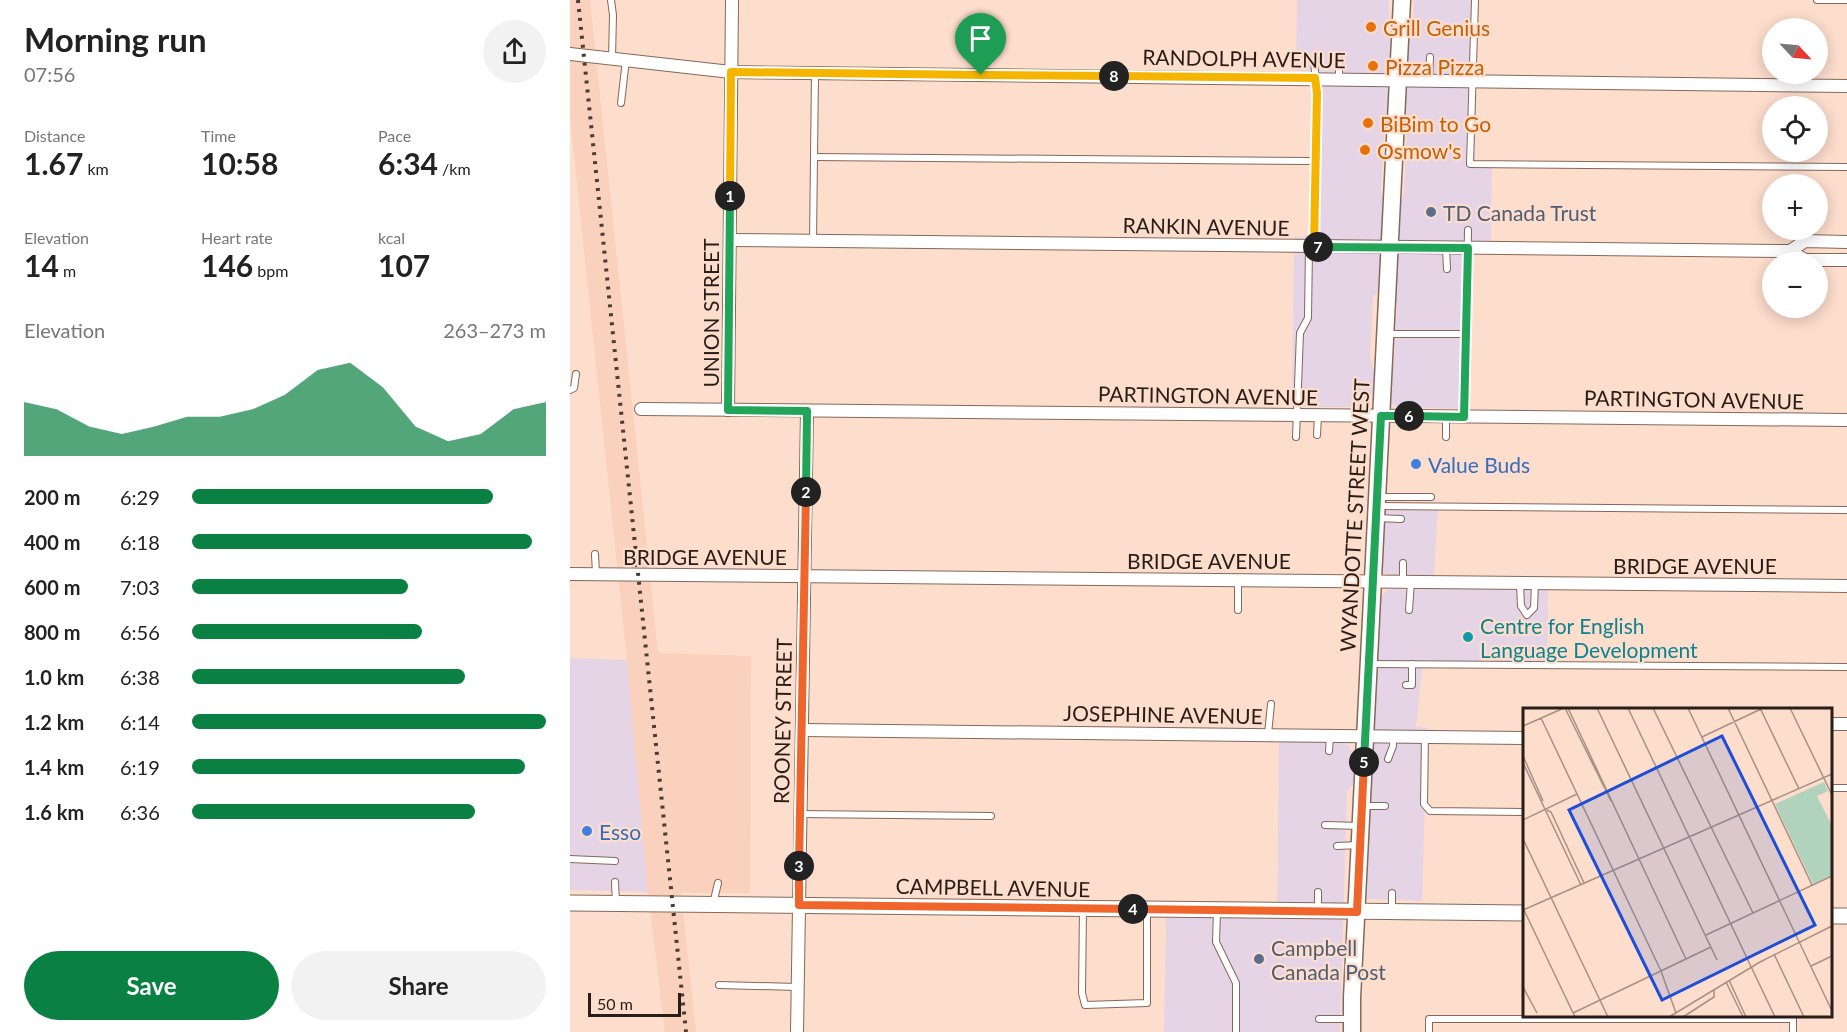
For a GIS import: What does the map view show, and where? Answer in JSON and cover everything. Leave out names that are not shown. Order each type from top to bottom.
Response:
[{"type":"main road","name":"WYANDOTTE STREET WEST","points":[[1352,1025],[1402,0]]},
{"type":"street","name":"UNION STREET","points":[[728,410],[732,0]]},
{"type":"street","name":"RANDOLPH AVENUE","points":[[570,54],[731,72],[1847,86]]},
{"type":"street","name":"RANKIN AVENUE","points":[[730,240],[1790,251],[1804,260],[1847,260]]},
{"type":"street","name":"RANKIN AVENUE","points":[[1790,251],[1805,241],[1847,242]]},
{"type":"street","name":"PARTINGTON AVENUE","points":[[640,409],[1847,420]]},
{"type":"street","name":"ROONEY STREET","points":[[797,1032],[807,411]]},
{"type":"street","name":"BRIDGE AVENUE","points":[[570,574],[1847,586]]},
{"type":"street","name":"JOSEPHINE AVENUE","points":[[802,730],[1523,738]]},
{"type":"street","name":"CAMPBELL AVENUE","points":[[570,903],[1523,913]]},
{"type":"lane","points":[[611,0],[612,59]]},
{"type":"lane","points":[[1475,0],[1470,164],[1847,167]]},
{"type":"lane","points":[[1817,0],[1847,0]]},
{"type":"lane","points":[[1429,81],[1430,57]]},
{"type":"lane","points":[[621,103],[626,60]]},
{"type":"lane","points":[[1339,60],[1339,79]]},
{"type":"lane","points":[[1296,437],[1300,333],[1308,318],[1317,93],[1314,61]]},
{"type":"lane","points":[[813,241],[815,73]]},
{"type":"lane","points":[[814,158],[1314,161]]},
{"type":"lane","points":[[1464,417],[1468,230]]},
{"type":"lane","points":[[1446,248],[1447,269]]},
{"type":"lane","points":[[1385,334],[1466,334]]},
{"type":"lane","points":[[570,390],[574,388],[576,374]]},
{"type":"lane","points":[[1317,435],[1318,415]]},
{"type":"lane","points":[[1446,416],[1446,437]]},
{"type":"lane","points":[[1377,507],[1431,497]]},
{"type":"lane","points":[[1377,507],[1847,510]]},
{"type":"lane","points":[[1377,507],[1401,519]]},
{"type":"lane","points":[[595,554],[596,574]]},
{"type":"lane","points":[[1403,563],[1409,610]]},
{"type":"lane","points":[[1238,580],[1238,610]]},
{"type":"lane","points":[[1520,583],[1521,606],[1527,615],[1534,608],[1535,583]]},
{"type":"lane","points":[[1369,664],[1847,667]]},
{"type":"lane","points":[[1406,685],[1412,685],[1412,664]]},
{"type":"lane","points":[[1268,734],[1271,704]]},
{"type":"lane","points":[[1329,751],[1330,735]]},
{"type":"lane","points":[[1388,759],[1393,746],[1393,736]]},
{"type":"lane","points":[[1425,736],[1424,804],[1430,811],[1523,812]]},
{"type":"lane","points":[[1362,806],[1385,806]]},
{"type":"lane","points":[[800,814],[991,816]]},
{"type":"lane","points":[[1324,825],[1361,826]]},
{"type":"lane","points":[[1337,846],[1360,844]]},
{"type":"lane","points":[[570,859],[615,861]]},
{"type":"lane","points":[[615,882],[616,904]]},
{"type":"lane","points":[[712,905],[718,883]]},
{"type":"lane","points":[[1318,892],[1318,911]]},
{"type":"lane","points":[[1392,893],[1392,912]]},
{"type":"lane","points":[[1083,909],[1082,993],[1085,1005],[1147,1003],[1147,910]]},
{"type":"lane","points":[[1217,910],[1216,942],[1236,983],[1236,1032]]},
{"type":"lane","points":[[719,985],[797,987]]},
{"type":"lane","points":[[1429,1032],[1429,1019],[1793,1017],[1793,1032]]},
{"type":"lane","points":[[1319,1019],[1352,1025]]},
{"type":"shaded area","points":[[570,0],[590,0],[658,653],[751,656],[750,893],[681,893],[696,1032],[665,1032],[648,892],[627,660],[570,117]]},
{"type":"shaded area","points":[[1297,0],[1389,0],[1388,35],[1392,45],[1390,122],[1384,132],[1381,191],[1384,205],[1379,289],[1373,298],[1370,357],[1374,371],[1374,391],[1367,403],[1356,407],[1292,407],[1294,237],[1310,236],[1311,71],[1296,71]]},
{"type":"shaded area","points":[[1414,0],[1478,0],[1475,161],[1492,162],[1491,242],[1470,243],[1468,409],[1399,407],[1393,405],[1388,398],[1389,372],[1394,366],[1397,304],[1393,295],[1399,203],[1404,195],[1407,130],[1403,121],[1408,38],[1413,30]]},
{"type":"shaded area","points":[[1386,504],[1438,505],[1434,576],[1390,575],[1382,572],[1379,563],[1380,537],[1385,530]]},
{"type":"shaded area","points":[[1397,587],[1548,588],[1547,661],[1423,661],[1416,727],[1427,728],[1422,901],[1366,899],[1372,690],[1377,683],[1380,630],[1375,624],[1376,604],[1387,590]]},
{"type":"shaded area","points":[[570,658],[627,660],[648,892],[570,890]]},
{"type":"shaded area","points":[[1279,740],[1341,742],[1349,746],[1354,755],[1354,783],[1347,792],[1340,1032],[1164,1032],[1166,918],[1277,917]]},
{"type":"railway","points":[[578,0],[686,1032]]},
{"type":"place","name":"Grill Genius","points":[[1371,27]]},
{"type":"place","name":"Pizza Pizza","points":[[1373,66]]},
{"type":"place","name":"BiBim to Go","points":[[1368,123]]},
{"type":"place","name":"Osmow's","points":[[1365,150]]},
{"type":"place","name":"TD Canada Trust","points":[[1431,212]]},
{"type":"place","name":"Value Buds","points":[[1416,464]]},
{"type":"place","name":"Centre for English Language Development","points":[[1468,637]]},
{"type":"place","name":"Esso","points":[[587,831]]},
{"type":"place","name":"Campbell Canada Post","points":[[1259,959]]},
{"type":"route","points":[[731,72],[981,75],[1315,78],[1317,93],[1314,247],[1468,248],[1464,417],[1381,416],[1357,912],[799,905],[807,411],[728,410],[731,72]]}]
